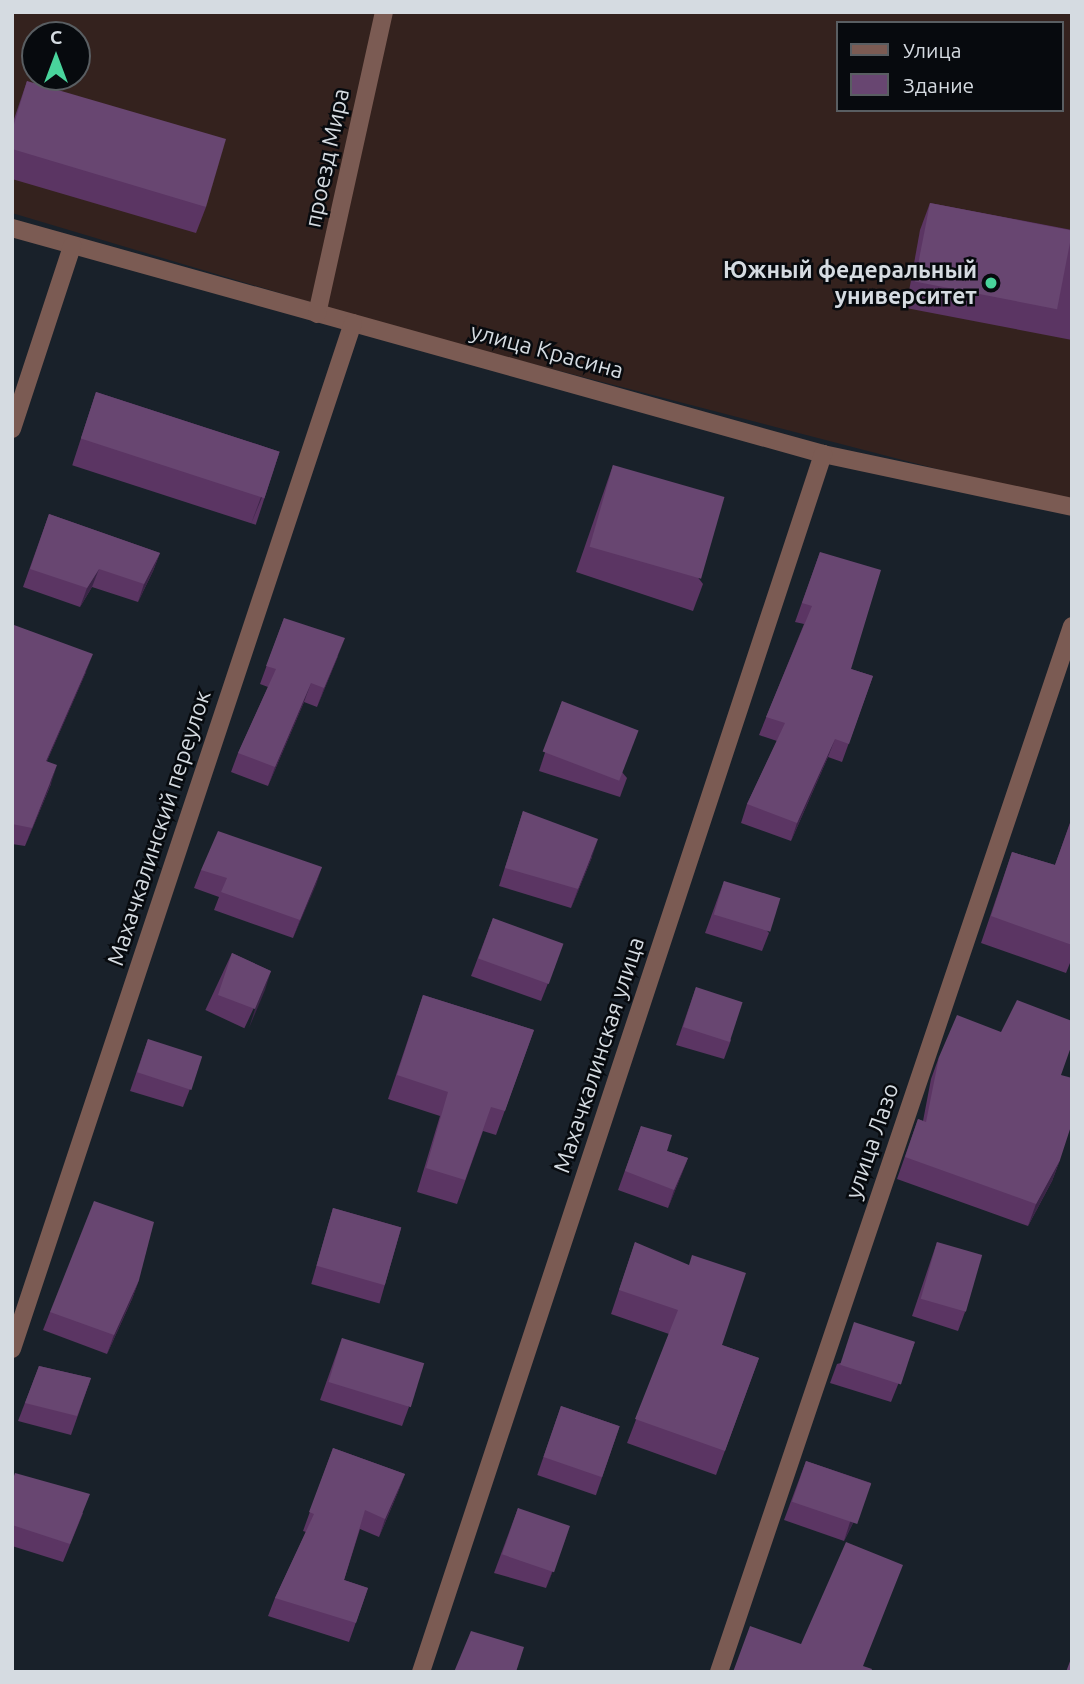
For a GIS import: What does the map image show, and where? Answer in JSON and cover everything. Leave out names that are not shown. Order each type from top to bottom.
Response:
[{"type":"street","name":"проезд Мира","points":[[317,314],[384,12]]},
{"type":"street","name":"улица Красина","points":[[12,228],[823,453],[1072,507]]},
{"type":"street","points":[[12,429],[72,246]]},
{"type":"street","name":"Махачкалинский переулок","points":[[12,1349],[353,323]]},
{"type":"street","name":"Махачкалинская улица","points":[[421,1672],[823,453]]},
{"type":"street","name":"улица Лазо","points":[[719,1672],[1072,626]]},
{"type":"shaded area","points":[[12,12],[1072,12],[1072,504],[417,334],[12,213]]},
{"type":"building","points":[[24,91],[61,91],[226,139],[206,207],[12,149],[12,131]]},
{"type":"building","points":[[930,203],[1072,231],[1057,309],[915,282]]},
{"type":"building","points":[[96,392],[280,452],[264,498],[81,439]]},
{"type":"building","points":[[613,465],[725,497],[701,579],[590,547]]},
{"type":"building","points":[[49,514],[160,553],[144,584],[99,569],[87,588],[30,569]]},
{"type":"building","points":[[820,552],[881,570],[851,669],[873,676],[849,744],[835,739],[797,823],[747,804],[785,723],[766,717],[812,606],[802,603]]},
{"type":"building","points":[[284,618],[345,638],[324,688],[311,683],[275,767],[238,753],[276,669],[266,666]]},
{"type":"building","points":[[14,625],[93,654],[46,761],[57,765],[32,828],[12,824]]},
{"type":"building","points":[[562,701],[639,730],[619,781],[543,751]]},
{"type":"building","points":[[523,811],[598,839],[578,889],[505,868]]},
{"type":"building","points":[[1072,818],[1072,945],[991,916],[1012,852],[1055,865]]},
{"type":"building","points":[[218,831],[322,867],[300,920],[221,892],[227,878],[201,870]]},
{"type":"building","points":[[724,881],[780,898],[770,932],[714,914]]},
{"type":"building","points":[[493,918],[563,944],[549,984],[478,958]]},
{"type":"building","points":[[232,953],[271,971],[255,1009],[218,995]]},
{"type":"building","points":[[696,987],[743,1002],[730,1042],[683,1027]]},
{"type":"building","points":[[423,995],[534,1030],[505,1111],[491,1107],[465,1180],[426,1168],[448,1092],[397,1075]]},
{"type":"building","points":[[1017,1000],[1072,1021],[1072,1044],[1061,1075],[1072,1078],[1072,1123],[1060,1160],[1036,1204],[905,1157],[918,1119],[926,1122],[939,1057],[957,1015],[1001,1032]]},
{"type":"building","points":[[148,1039],[202,1057],[191,1090],[137,1072]]},
{"type":"building","points":[[641,1126],[672,1135],[667,1151],[688,1158],[674,1190],[625,1171]]},
{"type":"building","points":[[94,1201],[154,1222],[139,1280],[114,1335],[50,1312]]},
{"type":"building","points":[[333,1208],[401,1228],[385,1285],[316,1266]]},
{"type":"building","points":[[635,1242],[689,1265],[692,1255],[746,1273],[722,1345],[759,1358],[725,1451],[635,1419],[678,1310],[619,1290]]},
{"type":"building","points":[[937,1242],[982,1255],[966,1312],[921,1299]]},
{"type":"building","points":[[854,1322],[915,1342],[901,1385],[840,1365]]},
{"type":"building","points":[[342,1338],[424,1363],[411,1407],[329,1382]]},
{"type":"building","points":[[39,1366],[91,1378],[77,1416],[25,1403]]},
{"type":"building","points":[[561,1406],[620,1426],[602,1477],[543,1457]]},
{"type":"building","points":[[333,1448],[405,1474],[385,1519],[365,1510],[344,1580],[368,1588],[356,1623],[275,1598],[314,1514],[309,1512]]},
{"type":"building","points":[[806,1461],[871,1483],[857,1524],[792,1502]]},
{"type":"building","points":[[15,1473],[90,1494],[70,1544],[12,1525],[12,1482]]},
{"type":"building","points":[[518,1508],[570,1526],[554,1572],[502,1554]]},
{"type":"building","points":[[846,1542],[903,1565],[863,1666],[872,1669],[871,1672],[733,1672],[750,1626],[801,1644]]},
{"type":"building","points":[[471,1631],[524,1647],[516,1672],[454,1672]]},
{"type":"building","points":[[1072,1656],[1072,1672],[1066,1672]]},
{"type":"place","name":"Южный федеральный университет","points":[[991,283]]}]
